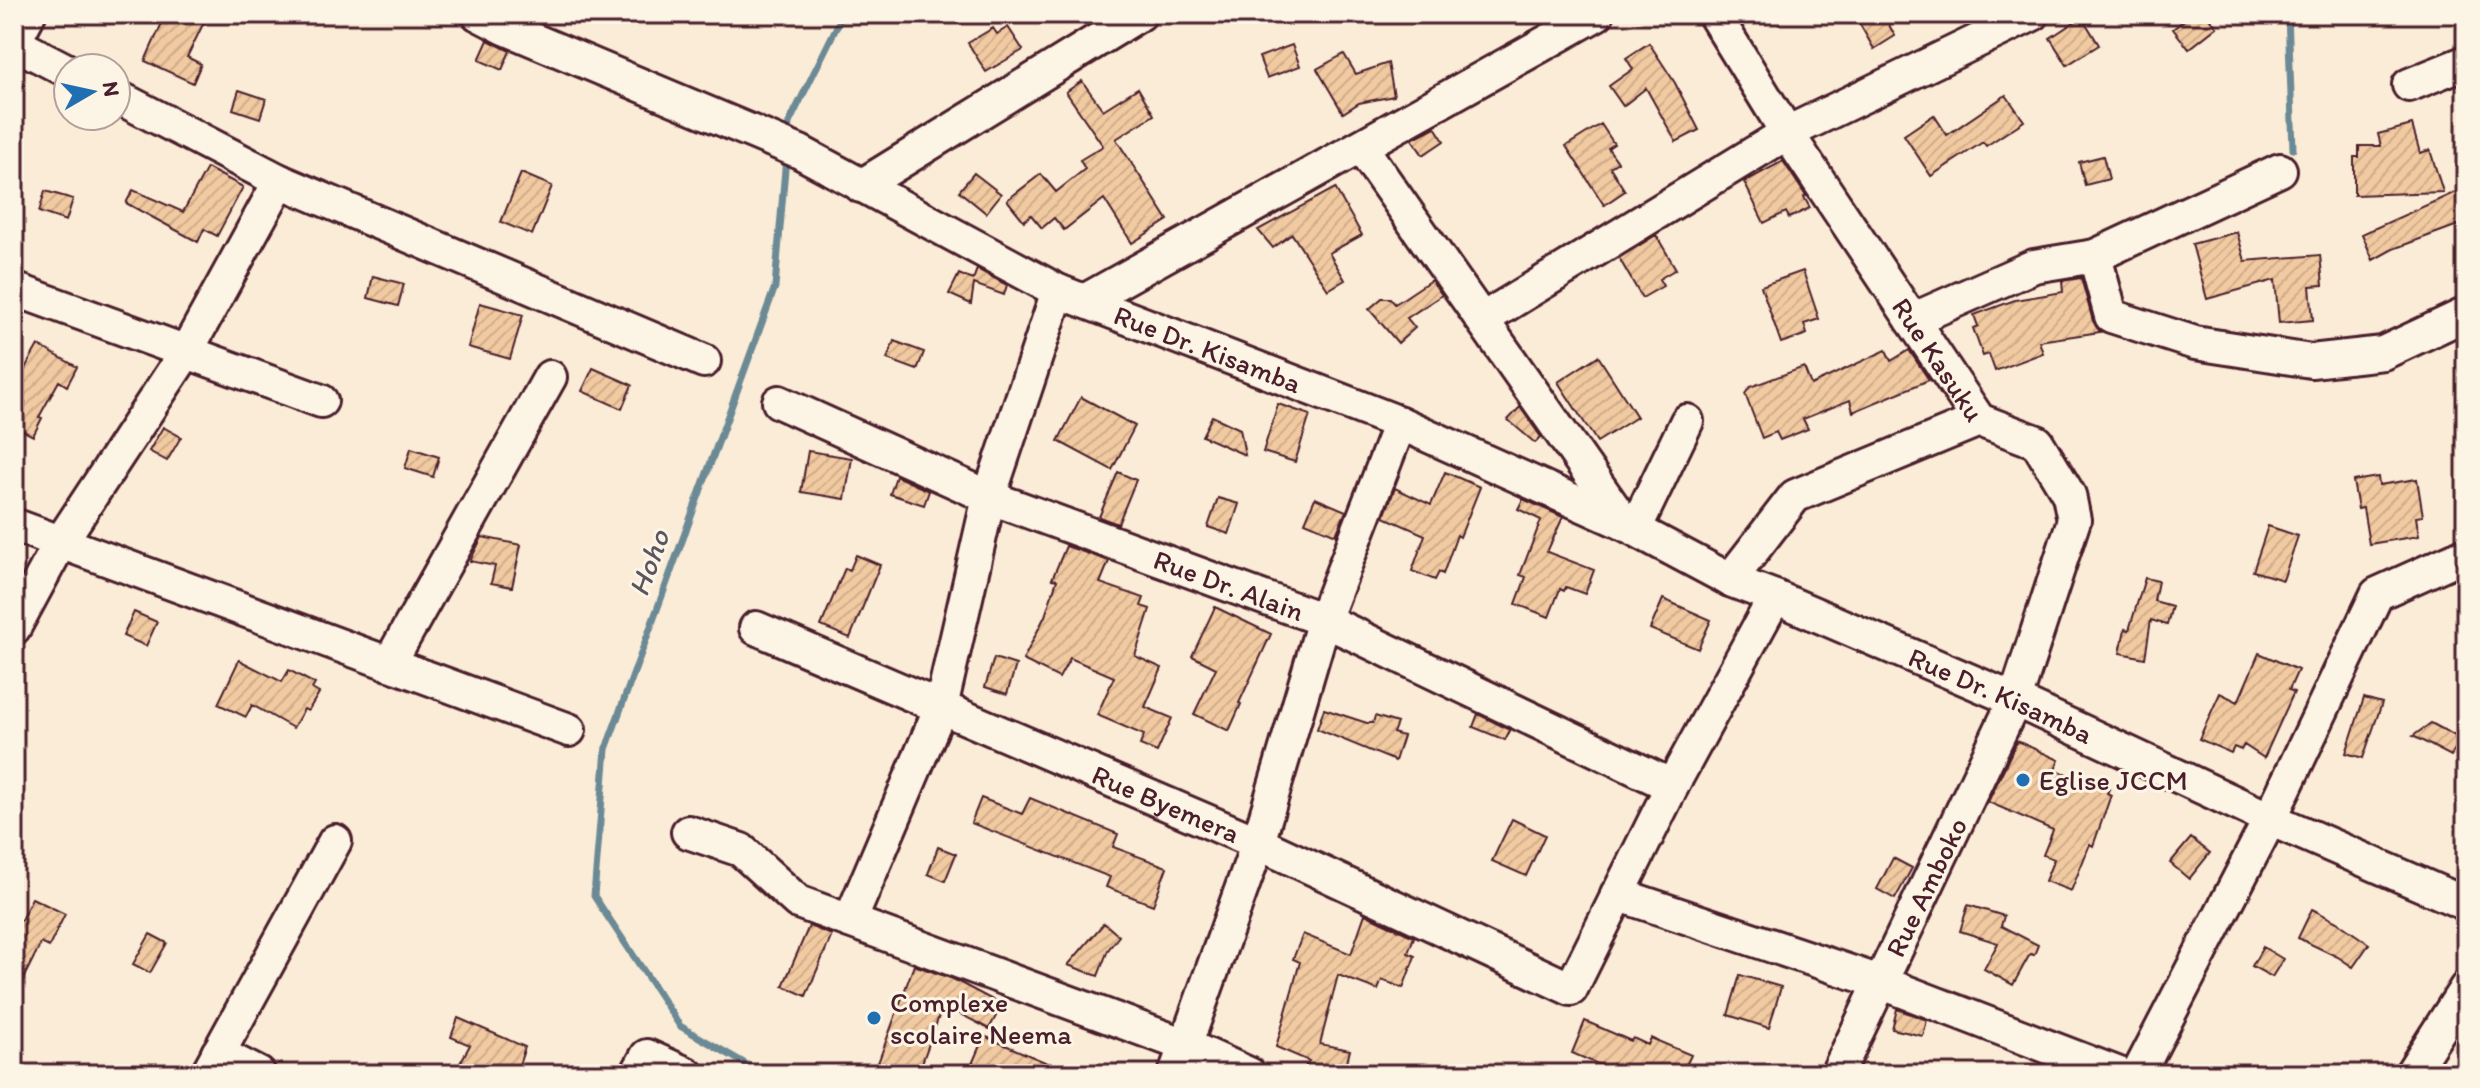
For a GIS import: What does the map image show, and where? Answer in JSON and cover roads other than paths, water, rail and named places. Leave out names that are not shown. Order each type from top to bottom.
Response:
[{"type":"street","points":[[29,14],[14,42],[52,62]]},
{"type":"street","points":[[861,186],[1140,14]]},
{"type":"street","points":[[850,921],[941,707],[989,497],[1072,295],[1361,147],[1597,14]]},
{"type":"street","name":"Rue Kasuku","points":[[1714,14],[1787,133],[1979,420],[2037,442],[2069,495],[2074,520],[2015,700]]},
{"type":"street","points":[[1483,319],[1787,133],[2033,14]]},
{"type":"street","name":"Rue Dr. Kisamba","points":[[498,19],[800,152],[1072,295],[1400,423],[1630,526],[1730,580],[2015,700],[2270,819],[2466,904]]},
{"type":"street","points":[[2409,85],[2466,62]]},
{"type":"street","points":[[132,104],[280,181],[704,361]]},
{"type":"street","name":"Rue Dr. Kisamba","points":[[1361,147],[1630,526]]},
{"type":"street","points":[[1912,320],[2034,266],[2095,256],[2280,170]]},
{"type":"street","points":[[14,628],[60,543],[186,352],[280,181]]},
{"type":"street","points":[[2095,256],[2111,316],[2195,343],[2311,361],[2369,355],[2383,353],[2466,314]]},
{"type":"street","points":[[14,289],[321,401]]},
{"type":"street","points":[[389,664],[550,377]]},
{"type":"street","name":"Rue Dr. Alain","points":[[779,402],[989,497],[1324,620],[1672,786]]},
{"type":"street","points":[[1730,580],[1795,496],[1979,420]]},
{"type":"street","points":[[1630,526],[1687,421]]},
{"type":"street","points":[[1180,1059],[1258,843],[1324,620],[1400,423]]},
{"type":"street","points":[[14,525],[569,730]]},
{"type":"street","points":[[2138,1074],[2270,819],[2377,594],[2466,554]]},
{"type":"street","points":[[1775,597],[1617,894],[1880,982],[2119,1074]]},
{"type":"street","name":"Rue Byemera","points":[[756,628],[1258,843],[1571,989],[1617,894]]},
{"type":"street","name":"Rue Amboko","points":[[1837,1074],[2015,700]]},
{"type":"street","points":[[688,832],[741,850],[798,902],[1180,1059],[1249,1074]]},
{"type":"street","points":[[259,1074],[213,1063],[335,841]]},
{"type":"street","points":[[2411,1074],[2466,988]]},
{"type":"street","points":[[637,1074],[647,1056],[687,1074]]},
{"type":"waterway","name":"Hoho","points":[[788,137],[789,123],[843,14]]},
{"type":"waterway","points":[[2288,14],[2293,149]]},
{"type":"waterway","name":"Hoho","points":[[763,1074],[680,1026],[594,896],[606,749],[775,287],[786,157]]},
{"type":"place","name":"Eglise JCCM","points":[[2023,780]]},
{"type":"place","name":"Complexe scolaire Neema","points":[[874,1018]]}]
